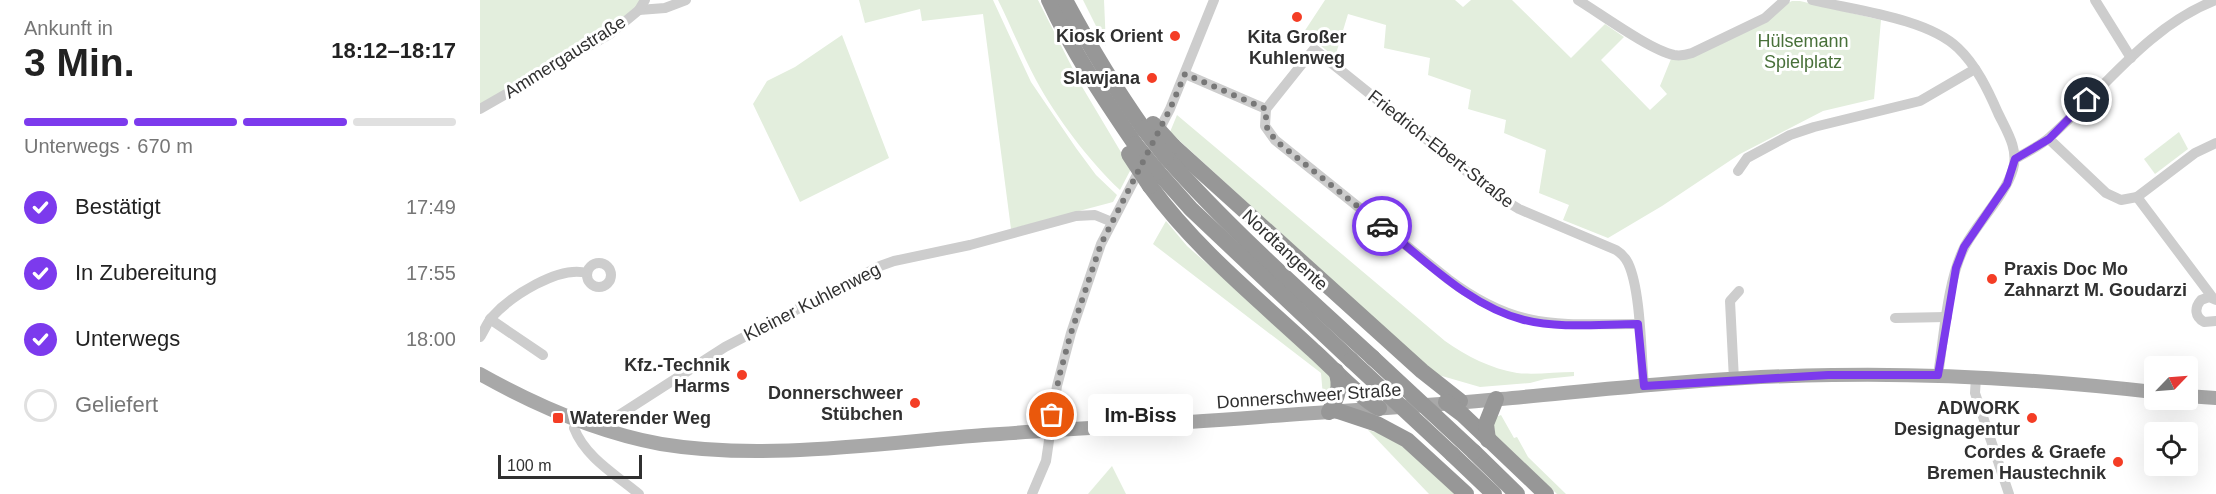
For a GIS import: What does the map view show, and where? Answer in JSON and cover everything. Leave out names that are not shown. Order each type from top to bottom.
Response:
[{"type":"highway","points":[[1049,0],[1074,50],[1103,84],[1125,89],[1146,124],[1162,165],[1172,216],[1195,242],[1336,371],[1380,408]]},
{"type":"highway","points":[[1065,0],[1087,42],[1103,84],[1104,114],[1132,149],[1162,165],[1422,372],[1488,440],[1546,494]]},
{"type":"highway","name":"Nordtangente","points":[[1162,165],[1202,197],[1263,258],[1517,494]]},
{"type":"highway","name":"Nordtangente","points":[[1162,165],[1191,209],[1494,494]]},
{"type":"highway","points":[[1336,371],[1340,381],[1334,412],[1377,424],[1407,440],[1466,494]]},
{"type":"highway","points":[[1407,440],[1407,426],[1422,393],[1422,372]]},
{"type":"highway","points":[[1488,440],[1486,423],[1496,399]]},
{"type":"main road","name":"Donnerschweer Straße","points":[[480,374],[536,404],[607,431],[680,447],[744,451],[821,448],[1050,430],[1190,423],[1644,386],[1828,375],[1938,375],[2050,381],[2144,391]]},
{"type":"main road","points":[[2198,397],[2216,398]]},
{"type":"street","points":[[642,5],[665,8],[686,0]]},
{"type":"street","points":[[1032,494],[1046,461],[1059,377],[1098,252],[1170,109],[1214,0]]},
{"type":"street","points":[[1578,0],[1651,45],[1664,52],[1680,56],[1692,53],[1765,18],[1785,0]]},
{"type":"street","points":[[1812,0],[1861,5],[1937,33],[1956,46],[1976,69],[2012,142],[2015,159],[2007,184],[1964,247],[1956,268],[1938,375]]},
{"type":"street","points":[[2095,0],[2131,58]]},
{"type":"street","points":[[2015,159],[2049,139],[2131,58],[2174,22],[2216,0]]},
{"type":"street","name":"Ammergaustraße","points":[[480,109],[610,34],[642,5]]},
{"type":"street","name":"Friedrich-Ebert-Straße","points":[[1266,109],[1314,49],[1496,195],[1519,209],[1622,254],[1631,269],[1644,386]]},
{"type":"street","points":[[1738,171],[1747,158],[1790,135],[1920,101],[1976,69]]},
{"type":"street","points":[[1185,74],[1266,109],[1266,126],[1275,140],[1448,279],[1477,299],[1509,315],[1538,322],[1638,324]]},
{"type":"street","points":[[2049,139],[2114,197],[2129,200],[2137,197],[2195,153],[2216,143]]},
{"type":"street","points":[[2137,197],[2215,299]]},
{"type":"street","name":"Kleiner Kuhlenweg","points":[[607,431],[613,419],[725,347],[880,266],[970,245],[1076,216],[1095,215],[1112,222]]},
{"type":"street","points":[[480,337],[490,319],[515,296],[551,278],[578,270],[587,273]]},
{"type":"street","points":[[1734,380],[1730,301],[1740,291]]},
{"type":"street","points":[[2215,299],[2201,300],[2196,312],[2204,322],[2216,321]]},
{"type":"street","points":[[1895,318],[1947,317]]},
{"type":"street","points":[[490,319],[543,356]]},
{"type":"street","points":[[1976,377],[1975,393],[2009,494]]},
{"type":"street","points":[[577,421],[574,428],[578,439],[590,453],[639,494]]},
{"type":"green space","points":[[480,0],[642,0],[637,8],[609,32],[480,105]]},
{"type":"green space","points":[[859,0],[993,0],[1031,82],[1096,175],[1117,195],[1113,202],[1011,229],[983,14],[922,21],[920,9],[865,23]]},
{"type":"green space","points":[[998,0],[1038,0],[1081,85],[1131,169],[1120,190],[1085,152],[1053,109],[1031,70]]},
{"type":"green space","points":[[1083,0],[1104,0],[1106,46]]},
{"type":"green space","name":"Hülsemann Spielplatz","points":[[1325,0],[1455,0],[1463,7],[1471,0],[1512,0],[1571,58],[1605,24],[1624,37],[1601,60],[1650,110],[1667,94],[1660,86],[1671,59],[1792,1],[1800,1],[1881,20],[1874,99],[1823,111],[1740,154],[1662,206],[1608,238],[1563,220],[1569,205],[1539,193],[1546,150],[1504,133],[1506,120],[1468,109],[1471,90],[1428,75],[1430,58],[1384,48],[1386,25],[1348,14],[1335,57],[1316,42],[1310,42],[1302,35]]},
{"type":"green space","points":[[842,35],[889,158],[800,202],[753,104],[767,81],[795,67]]},
{"type":"green space","points":[[1177,115],[1453,347],[1470,357],[1508,371],[1531,374],[1574,372],[1574,376],[1530,383],[1480,387],[1435,374],[1170,132]]},
{"type":"green space","points":[[2179,132],[2188,149],[2155,174],[2144,159]]},
{"type":"green space","points":[[1166,221],[1187,246],[1310,354],[1336,384],[1329,396],[1323,397],[1321,373],[1153,244]]},
{"type":"green space","points":[[1501,415],[1528,457],[1566,494],[1557,494],[1495,435],[1493,418]]},
{"type":"green space","points":[[1368,430],[1399,441],[1455,494],[1429,494]]},
{"type":"green space","points":[[1112,466],[1126,494],[1088,494]]},
{"type":"way so far","points":[[1052,415],[1071,333],[1101,244],[1170,109],[1185,74],[1266,109],[1264,117],[1269,134],[1382,226]]},
{"type":"place","name":"Kita Großer Kuhlenweg","points":[[1297,17]]},
{"type":"place","name":"Kiosk Orient","points":[[1175,36]]},
{"type":"place","name":"Slawjana","points":[[1152,78]]},
{"type":"place","name":"Praxis Doc Mo Zahnarzt M. Goudarzi","points":[[1992,279]]},
{"type":"place","name":"Kfz.-Technik Harms","points":[[742,375]]},
{"type":"place","name":"Donnerschweer Stübchen","points":[[915,403]]},
{"type":"place","name":"Im-Biss","points":[[1052,415]]},
{"type":"place","name":"Waterender Weg","points":[[558,418]]},
{"type":"place","name":"ADWORK Designagentur","points":[[2032,418]]},
{"type":"place","name":"Cordes & Graefe Bremen Haustechnik","points":[[2118,462]]},
{"type":"route","points":[[1382,226],[1463,290],[1492,308],[1509,315],[1524,320],[1556,324],[1638,324],[1644,386],[1828,375],[1938,375],[1956,268],[1964,247],[2007,184],[2015,159],[2049,139],[2087,100]]}]
